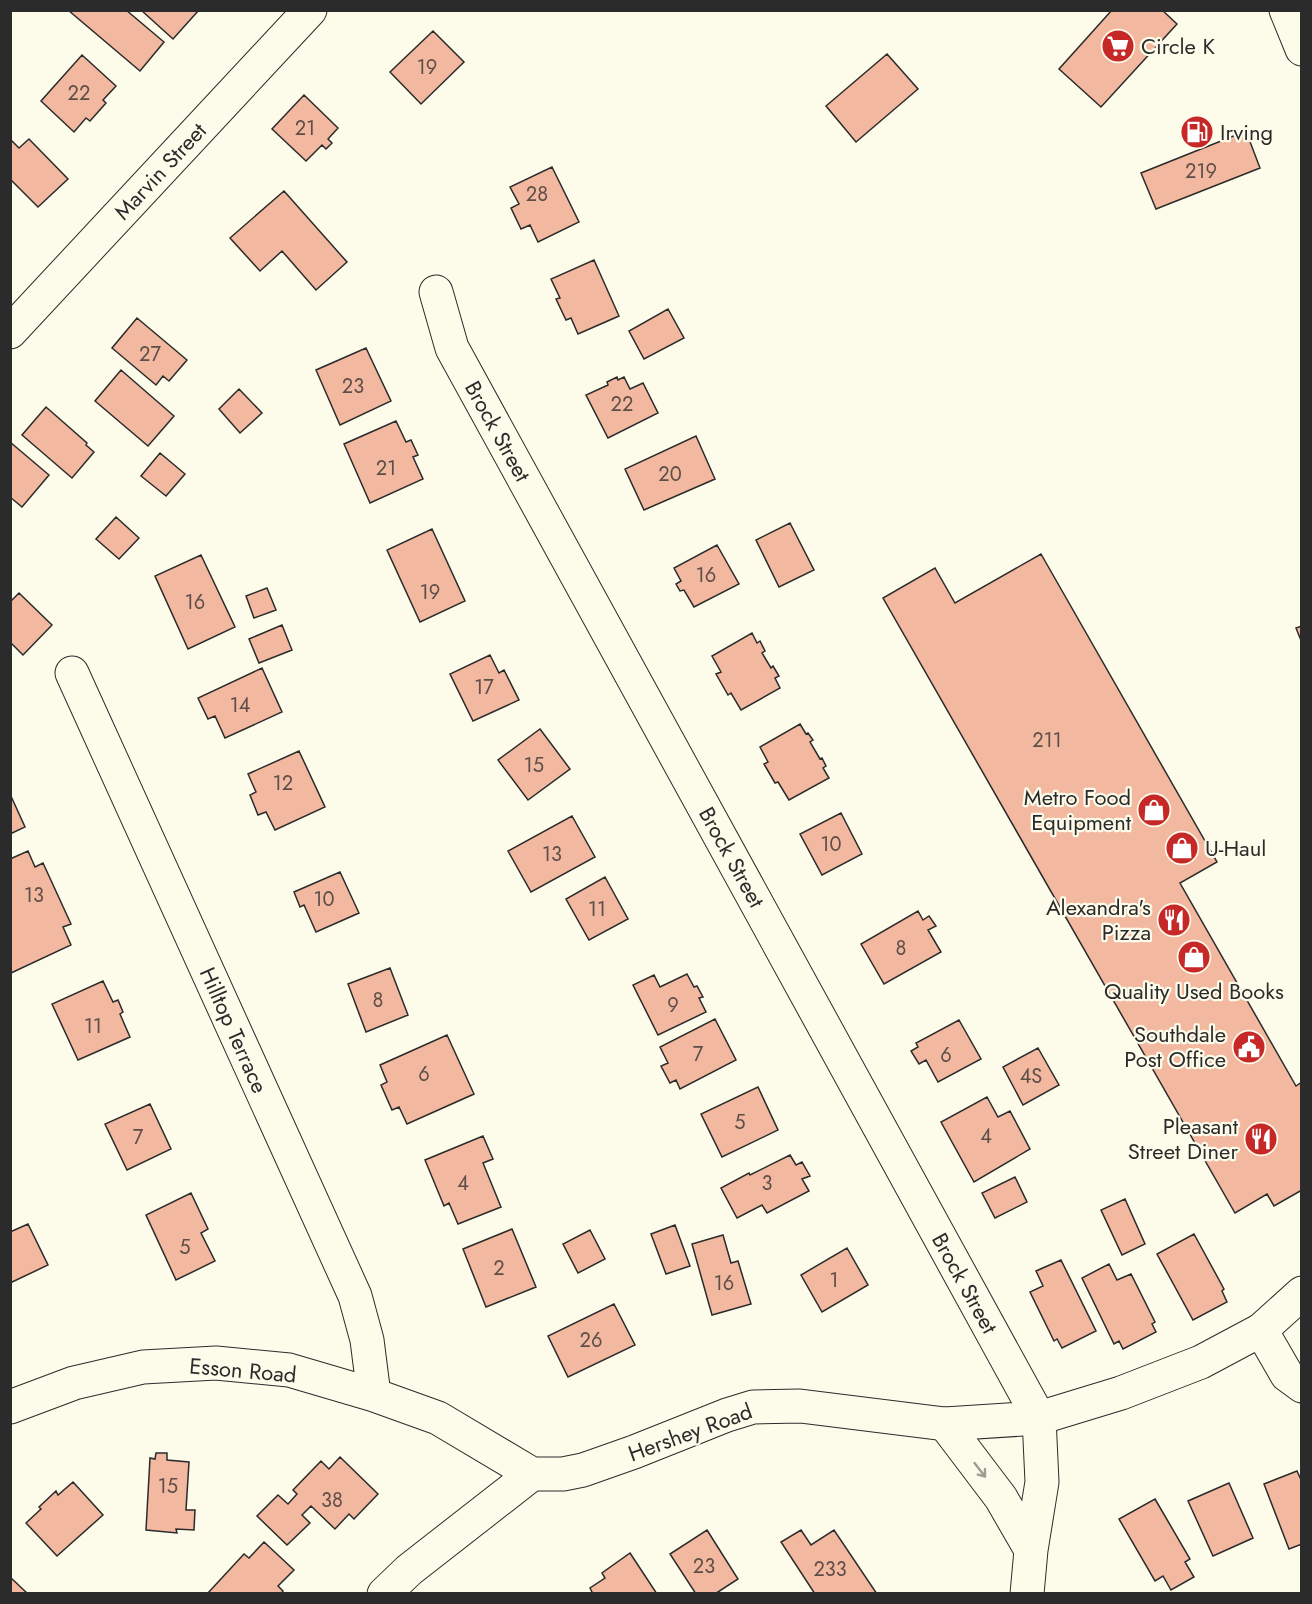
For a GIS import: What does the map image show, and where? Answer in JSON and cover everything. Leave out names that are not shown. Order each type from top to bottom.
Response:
[{"type":"street","name":"Marvin Street","points":[[10,332],[310,10]]},
{"type":"street","points":[[1286,10],[1302,49]]},
{"type":"street","name":"Brock Street","points":[[436,291],[452,348],[1039,1418]]},
{"type":"street","name":"Hilltop Terrace","points":[[72,673],[355,1296],[367,1340],[374,1395]]},
{"type":"street","name":"Hershey Road","points":[[532,1474],[562,1474],[583,1470],[753,1407],[800,1406],[945,1424],[1039,1418],[1121,1393],[1201,1362],[1261,1330],[1302,1293]]},
{"type":"street","points":[[1261,1330],[1287,1375],[1302,1386]]},
{"type":"street","name":"Esson Road","points":[[10,1407],[74,1383],[143,1367],[216,1363],[289,1370],[374,1395],[438,1418],[532,1474]]},
{"type":"street","points":[[1027,1593],[1030,1550],[1042,1482],[1039,1418]]},
{"type":"street","points":[[945,1424],[1001,1498],[1030,1550]]},
{"type":"street","points":[[384,1593],[409,1570],[532,1474]]},
{"type":"building","points":[[68,10],[126,10],[164,42],[140,71]]},
{"type":"building","points":[[141,10],[199,10],[173,39]]},
{"type":"building","name":"Circle K","points":[[1112,10],[1162,10],[1177,24],[1101,107],[1059,69]]},
{"type":"building","points":[[433,31],[464,62],[421,104],[390,72]]},
{"type":"building","points":[[887,54],[918,89],[856,142],[826,106]]},
{"type":"building","points":[[82,55],[116,86],[103,100],[106,103],[90,121],[86,118],[74,132],[41,101]]},
{"type":"building","points":[[304,95],[338,128],[328,139],[332,143],[326,149],[322,145],[306,161],[272,129]]},
{"type":"building","points":[[1246,131],[1260,168],[1156,209],[1141,173]]},
{"type":"building","points":[[10,139],[19,148],[29,139],[68,179],[38,207],[10,179]]},
{"type":"building","points":[[552,167],[579,222],[538,242],[530,225],[521,229],[511,208],[519,204],[510,187]]},
{"type":"building","points":[[284,191],[347,262],[316,290],[282,251],[260,271],[230,238]]},
{"type":"building","points":[[594,260],[619,316],[578,334],[571,318],[566,320],[556,299],[560,298],[551,279]]},
{"type":"building","points":[[668,309],[684,338],[644,359],[629,331]]},
{"type":"building","points":[[137,318],[187,360],[169,381],[163,376],[156,385],[112,348]]},
{"type":"building","points":[[366,348],[391,401],[340,425],[316,370]]},
{"type":"building","points":[[121,370],[174,416],[148,446],[95,401]]},
{"type":"building","points":[[617,377],[618,380],[624,377],[630,389],[643,383],[658,413],[608,438],[586,395],[608,385],[607,382]]},
{"type":"building","points":[[239,389],[262,413],[240,433],[219,409]]},
{"type":"building","points":[[46,407],[94,452],[72,478],[22,435]]},
{"type":"building","points":[[396,421],[406,442],[411,440],[418,455],[413,457],[423,479],[370,503],[344,444]]},
{"type":"building","points":[[696,436],[715,479],[644,510],[625,469]]},
{"type":"building","points":[[10,442],[49,475],[22,507],[10,497]]},
{"type":"building","points":[[160,453],[185,474],[166,496],[141,476]]},
{"type":"building","points":[[116,517],[139,538],[119,559],[96,539]]},
{"type":"building","points":[[790,523],[814,570],[779,587],[756,540]]},
{"type":"building","points":[[432,529],[465,601],[420,622],[387,550]]},
{"type":"building","points":[[717,545],[739,584],[694,607],[684,590],[680,591],[676,584],[681,581],[674,568]]},
{"type":"building","points":[[1041,554],[1217,862],[1180,883],[1296,1086],[1302,1082],[1302,1190],[1274,1206],[1267,1194],[1235,1213],[883,598],[935,568],[955,603]]},
{"type":"building","points":[[201,555],[235,627],[188,649],[155,576]]},
{"type":"building","points":[[267,588],[276,610],[254,618],[246,596]]},
{"type":"building","points":[[19,593],[52,625],[23,655],[10,642],[10,602]]},
{"type":"building","points":[[282,625],[292,650],[259,663],[249,639]]},
{"type":"building","points":[[1302,626],[1302,643],[1296,628]]},
{"type":"building","points":[[752,633],[757,643],[760,641],[765,651],[762,653],[771,668],[773,666],[779,676],[775,678],[780,688],[741,710],[731,693],[728,695],[716,674],[721,672],[712,656]]},
{"type":"building","points":[[490,655],[499,673],[504,670],[519,700],[473,721],[450,674]]},
{"type":"building","points":[[262,668],[282,712],[225,738],[215,716],[208,719],[198,698]]},
{"type":"building","points":[[800,724],[813,740],[810,742],[820,759],[822,758],[826,766],[823,768],[829,778],[789,800],[778,782],[775,783],[764,764],[768,762],[760,747]]},
{"type":"building","points":[[540,729],[570,769],[528,800],[498,760]]},
{"type":"building","points":[[299,751],[325,807],[275,830],[266,812],[258,815],[250,795],[256,792],[248,774]]},
{"type":"building","points":[[10,794],[25,827],[10,834]]},
{"type":"building","points":[[841,813],[862,854],[822,875],[800,834]]},
{"type":"building","points":[[572,816],[595,857],[531,892],[508,851]]},
{"type":"building","points":[[28,851],[35,867],[43,863],[71,924],[63,927],[71,945],[11,973],[10,859]]},
{"type":"building","points":[[340,872],[359,913],[316,932],[304,905],[300,907],[294,892]]},
{"type":"building","points":[[605,877],[628,919],[589,940],[566,899]]},
{"type":"building","points":[[918,911],[923,920],[929,916],[936,926],[928,930],[941,952],[884,984],[861,944]]},
{"type":"building","points":[[390,968],[408,1015],[366,1032],[348,984]]},
{"type":"building","points":[[687,974],[703,997],[699,998],[706,1012],[658,1035],[633,985],[654,975],[660,987]]},
{"type":"building","points":[[103,981],[113,1002],[118,1000],[123,1012],[120,1014],[130,1037],[78,1060],[52,1004]]},
{"type":"building","points":[[715,1019],[736,1060],[680,1089],[676,1080],[670,1083],[661,1066],[668,1063],[660,1047]]},
{"type":"building","points":[[959,1020],[981,1059],[938,1082],[926,1060],[919,1064],[911,1051],[918,1047],[916,1043]]},
{"type":"building","points":[[447,1035],[474,1094],[407,1124],[399,1107],[392,1110],[381,1085],[387,1082],[380,1065]]},
{"type":"building","points":[[1038,1048],[1059,1085],[1023,1105],[1003,1067]]},
{"type":"building","points":[[758,1087],[778,1130],[722,1157],[701,1114]]},
{"type":"building","points":[[987,1097],[998,1117],[1010,1111],[1030,1149],[974,1182],[941,1122]]},
{"type":"building","points":[[150,1104],[171,1149],[127,1170],[105,1124]]},
{"type":"building","points":[[483,1136],[493,1159],[483,1163],[501,1207],[458,1224],[449,1203],[444,1206],[425,1160]]},
{"type":"building","points":[[790,1155],[796,1165],[802,1162],[810,1176],[802,1179],[809,1191],[767,1213],[762,1205],[737,1218],[721,1188]]},
{"type":"building","points":[[1015,1177],[1027,1202],[995,1218],[982,1193]]},
{"type":"building","points":[[191,1193],[208,1229],[201,1233],[215,1261],[176,1280],[146,1215]]},
{"type":"building","points":[[1125,1199],[1145,1244],[1122,1255],[1101,1210]]},
{"type":"building","points":[[28,1224],[48,1265],[10,1283],[10,1232]]},
{"type":"building","points":[[675,1225],[690,1266],[666,1274],[651,1234]]},
{"type":"building","points":[[512,1229],[536,1287],[486,1307],[463,1249]]},
{"type":"building","points":[[590,1230],[605,1259],[578,1273],[563,1244]]},
{"type":"building","points":[[1194,1234],[1224,1289],[1222,1291],[1227,1302],[1193,1320],[1157,1254]]},
{"type":"building","points":[[723,1235],[731,1263],[738,1261],[751,1304],[712,1315],[692,1244]]},
{"type":"building","points":[[847,1248],[868,1285],[822,1312],[801,1275]]},
{"type":"building","points":[[1061,1260],[1096,1331],[1062,1348],[1057,1339],[1054,1341],[1030,1292],[1043,1286],[1036,1271]]},
{"type":"building","points":[[1109,1264],[1117,1280],[1131,1274],[1155,1322],[1152,1324],[1156,1332],[1123,1349],[1119,1341],[1114,1344],[1082,1278]]},
{"type":"building","points":[[614,1304],[635,1345],[568,1377],[548,1336]]},
{"type":"building","points":[[156,1453],[167,1453],[167,1460],[189,1462],[186,1510],[195,1510],[194,1530],[176,1529],[177,1533],[146,1530],[150,1458],[155,1459]]},
{"type":"building","points":[[340,1457],[378,1494],[354,1519],[349,1514],[335,1529],[311,1506],[302,1515],[310,1523],[287,1545],[257,1516],[278,1495],[288,1504],[297,1494],[293,1490],[321,1461],[329,1469]]},
{"type":"building","points":[[1297,1471],[1302,1482],[1302,1544],[1289,1549],[1264,1484]]},
{"type":"building","points":[[73,1482],[103,1515],[57,1556],[26,1523],[56,1491],[58,1495]]},
{"type":"building","points":[[1229,1483],[1253,1538],[1213,1556],[1188,1501]]},
{"type":"building","points":[[1155,1499],[1190,1559],[1185,1562],[1194,1577],[1171,1590],[1163,1576],[1155,1581],[1119,1519]]},
{"type":"building","points":[[707,1530],[738,1579],[715,1594],[696,1594],[670,1554]]},
{"type":"building","points":[[801,1530],[811,1545],[834,1530],[877,1594],[815,1594],[781,1542]]},
{"type":"building","points":[[264,1542],[294,1570],[278,1586],[283,1591],[280,1594],[207,1594],[244,1554],[249,1558]]},
{"type":"building","points":[[630,1553],[657,1594],[593,1594],[590,1588],[605,1578],[602,1573]]},
{"type":"building","points":[[10,1577],[28,1594],[10,1594]]},
{"type":"place","name":"Circle K","points":[[1118,46]]},
{"type":"place","name":"Irving","points":[[1197,132]]},
{"type":"place","name":"Metro Food Equipment","points":[[1154,810]]},
{"type":"place","name":"U-Haul","points":[[1182,848]]},
{"type":"place","name":"Alexandra's Pizza","points":[[1174,920]]},
{"type":"place","name":"Quality Used Books","points":[[1194,957]]},
{"type":"place","name":"Southdale Post Office","points":[[1249,1047]]},
{"type":"place","name":"Pleasant Street Diner","points":[[1261,1139]]}]
